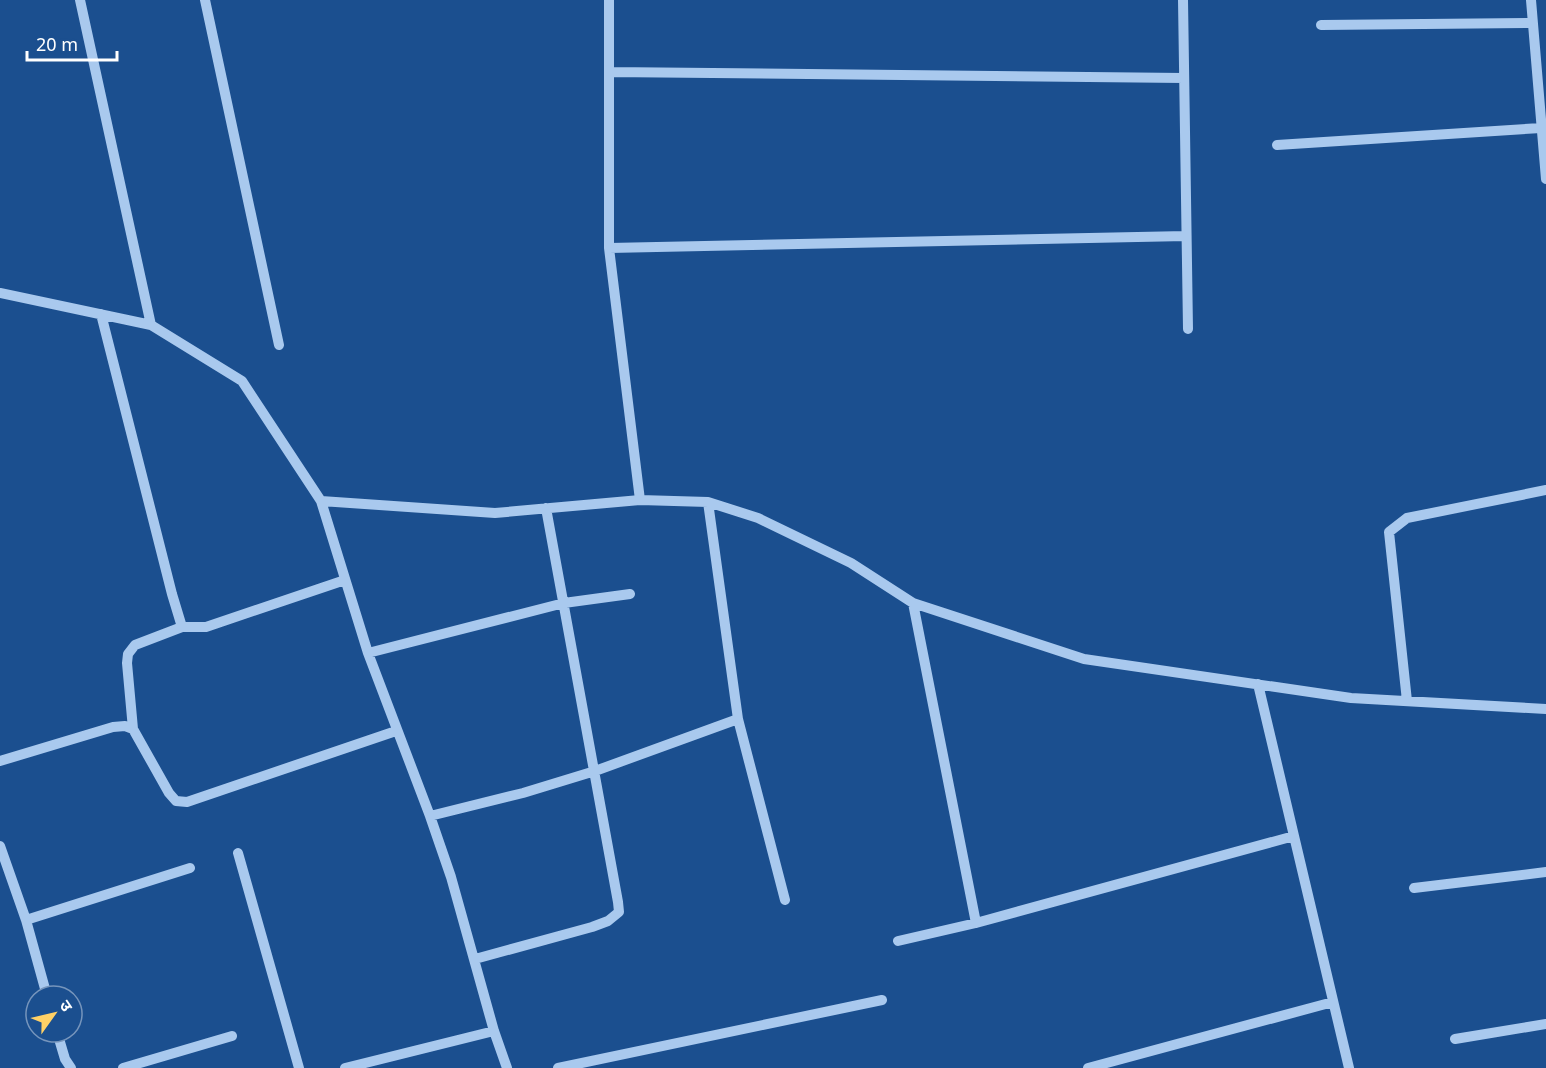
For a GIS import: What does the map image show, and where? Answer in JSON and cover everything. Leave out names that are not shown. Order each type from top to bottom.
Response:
[{"type":"street","points":[[80,0],[151,325]]},
{"type":"street","points":[[205,0],[279,345]]},
{"type":"street","points":[[609,0],[609,248],[640,500]]},
{"type":"street","points":[[1183,0],[1188,329]]},
{"type":"street","points":[[1531,0],[1546,179]]},
{"type":"street","points":[[1321,25],[1533,23]]},
{"type":"street","points":[[609,72],[1184,78]]},
{"type":"street","points":[[1277,145],[1542,128]]},
{"type":"street","points":[[609,248],[1186,236]]},
{"type":"street","points":[[0,294],[151,325],[242,381],[321,501],[368,653],[451,877],[494,1031],[507,1068]]},
{"type":"street","points":[[101,314],[182,627]]},
{"type":"street","points":[[1407,701],[1389,532],[1407,518],[1546,490]]},
{"type":"street","points":[[321,501],[495,513],[640,500],[708,502],[758,518],[851,562],[913,603],[1084,659],[1351,698],[1546,709]]},
{"type":"street","points":[[708,502],[738,719],[786,900]]},
{"type":"street","points":[[475,959],[592,927],[608,921],[619,912],[546,508]]},
{"type":"street","points":[[345,580],[206,627],[182,627],[135,645],[128,654],[127,663],[133,729],[169,793],[176,801],[187,802],[396,731]]},
{"type":"street","points":[[368,653],[564,603],[630,594]]},
{"type":"street","points":[[913,603],[976,923]]},
{"type":"street","points":[[1258,684],[1349,1068]]},
{"type":"street","points":[[430,816],[523,793],[595,771],[738,719]]},
{"type":"street","points":[[0,761],[113,727],[125,726],[133,729]]},
{"type":"street","points":[[898,941],[976,923],[1294,836]]},
{"type":"street","points":[[0,846],[26,920],[44,984]]},
{"type":"street","points":[[238,853],[298,1068]]},
{"type":"street","points":[[26,920],[190,868]]},
{"type":"street","points":[[1414,888],[1546,872]]},
{"type":"street","points":[[558,1068],[882,1000]]},
{"type":"street","points":[[1088,1068],[1333,1002]]},
{"type":"street","points":[[1455,1039],[1546,1024]]},
{"type":"street","points":[[345,1068],[494,1031]]},
{"type":"street","points":[[123,1068],[232,1036]]},
{"type":"street","points":[[61,1044],[65,1059],[72,1068]]}]
